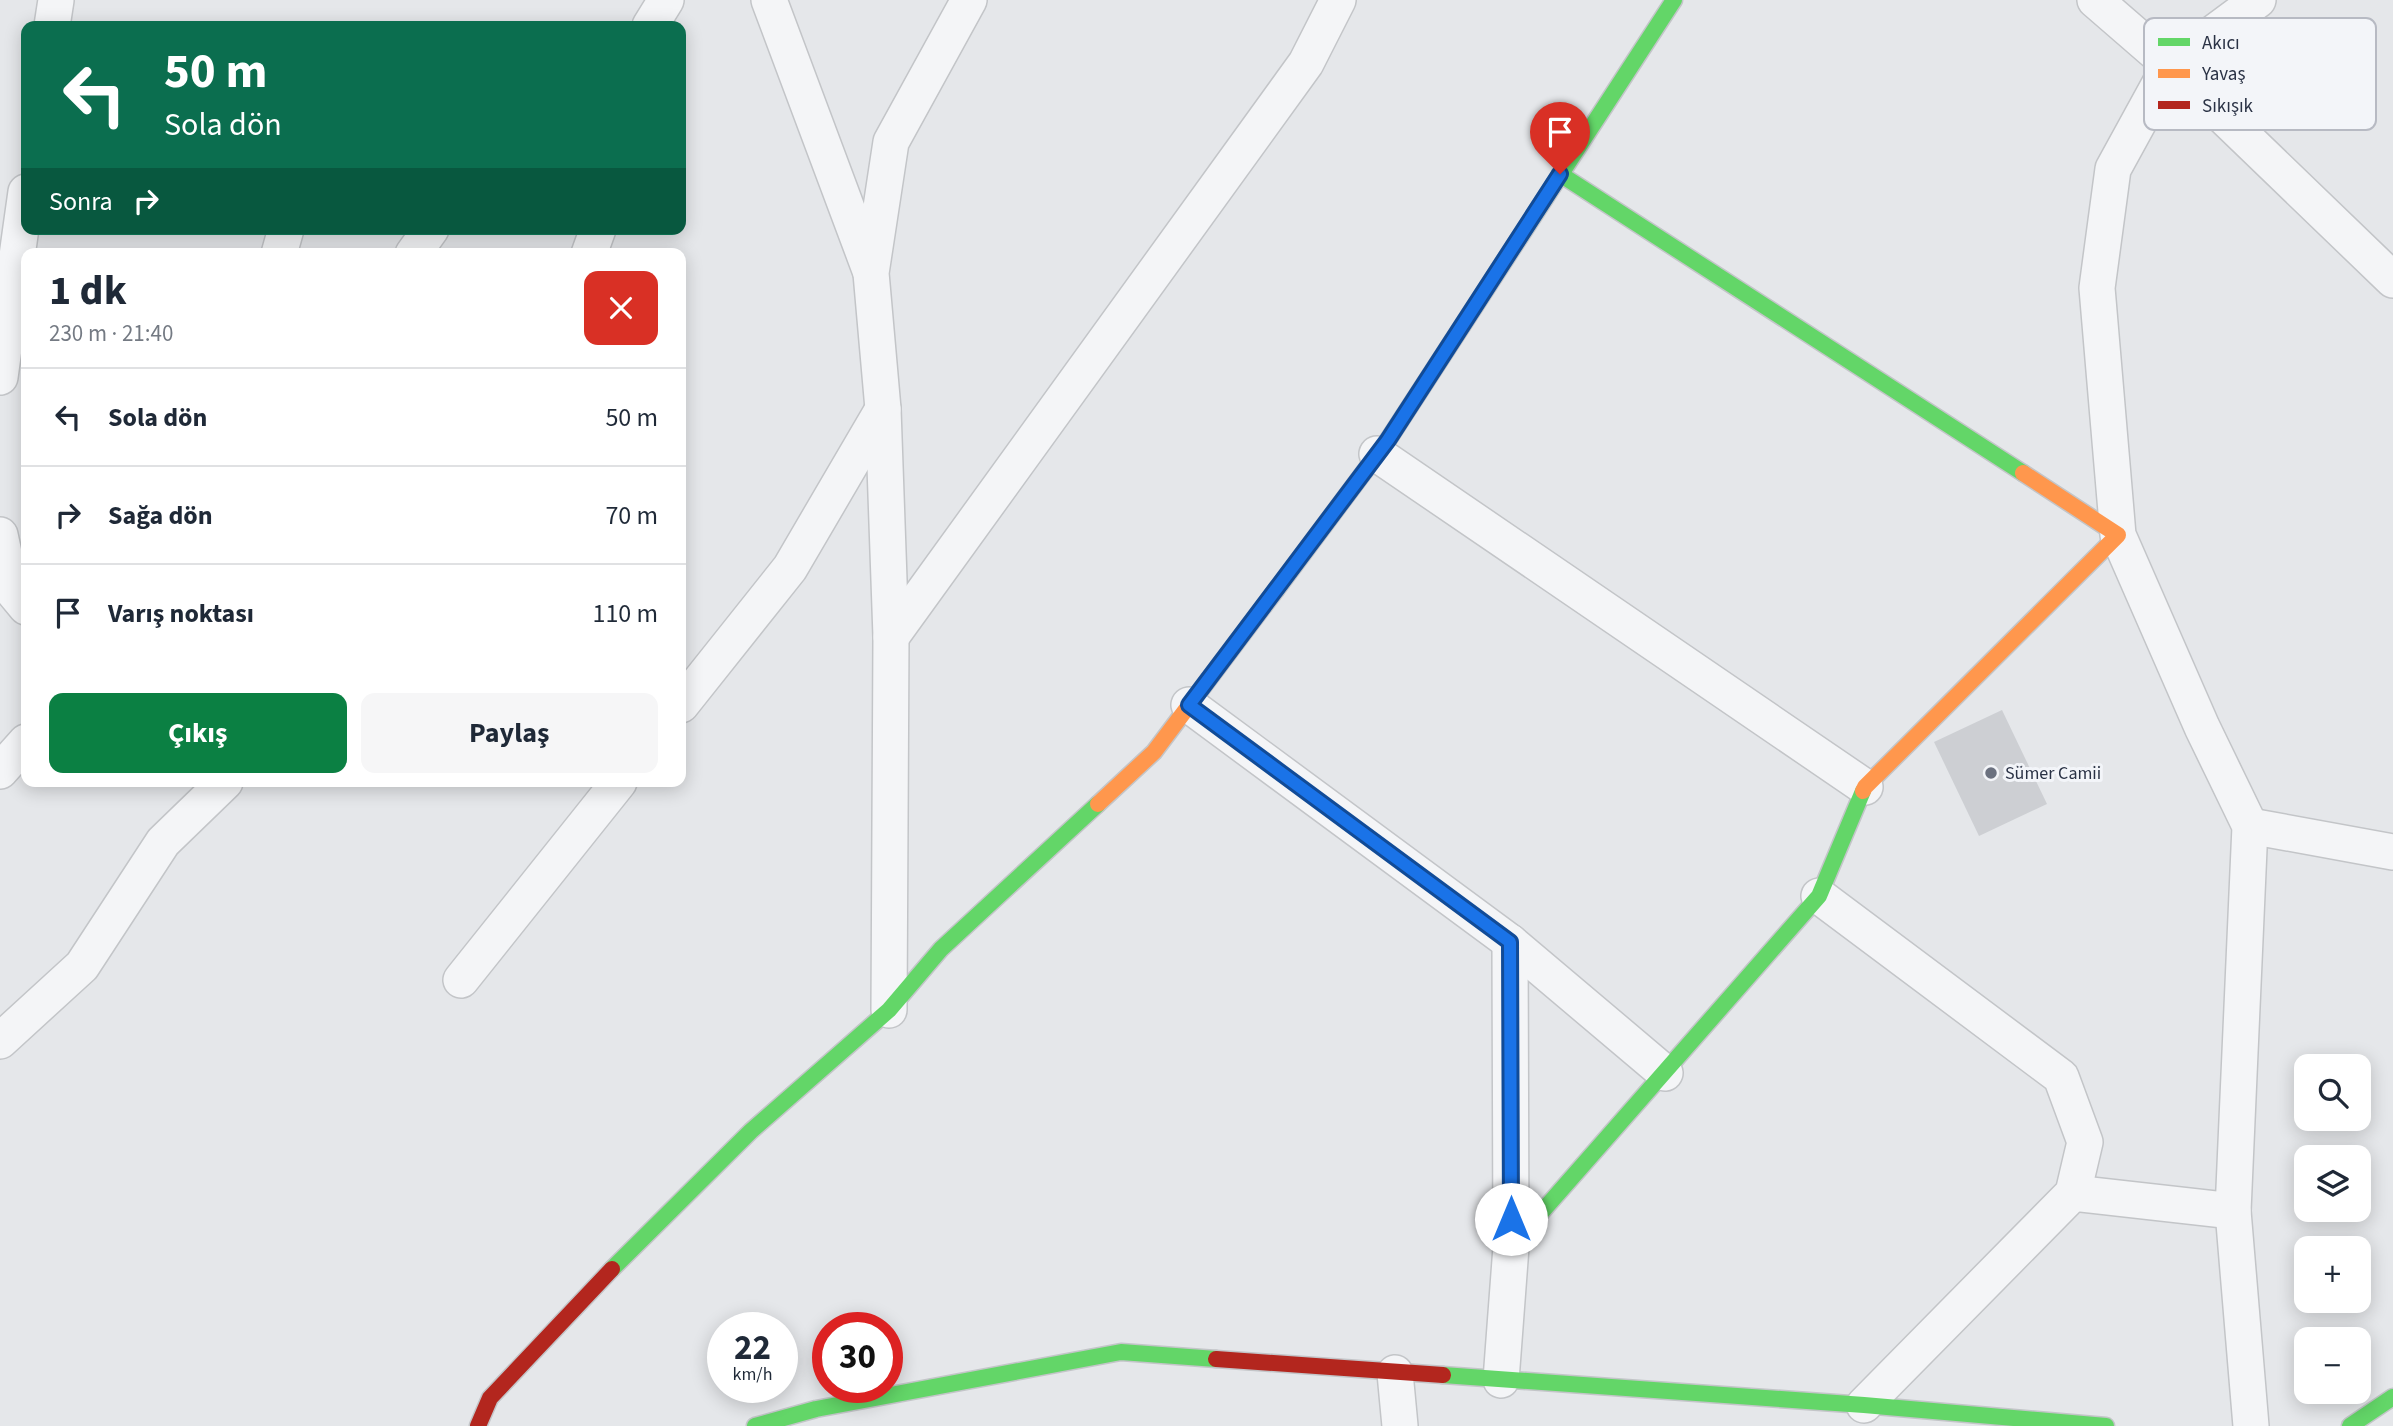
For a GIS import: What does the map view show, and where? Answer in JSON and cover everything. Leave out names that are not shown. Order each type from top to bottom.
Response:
[{"type":"street","points":[[53,21],[56,0]]},
{"type":"street","points":[[653,21],[666,0]]},
{"type":"street","points":[[769,0],[871,273]]},
{"type":"street","points":[[889,1010],[891,638],[883,410],[871,273],[891,142],[969,0]]},
{"type":"street","points":[[891,638],[1306,63],[1338,0]]},
{"type":"street","points":[[478,1426],[490,1398],[620,1261],[751,1131],[889,1010],[941,949],[1154,752],[1377,454],[1674,0]]},
{"type":"street","points":[[2095,0],[2144,42]]},
{"type":"street","points":[[2234,18],[2258,0]]},
{"type":"street","points":[[2144,112],[2113,169],[2097,288],[2118,535],[2202,727],[2250,825],[2233,1211],[2251,1426]]},
{"type":"street","points":[[2237,130],[2393,280]]},
{"type":"street","points":[[1560,174],[2118,535]]},
{"type":"street","points":[[0,377],[21,228]]},
{"type":"street","points":[[686,699],[790,568],[883,410]]},
{"type":"street","points":[[1377,454],[1865,788]]},
{"type":"street","points":[[0,535],[12,590],[21,601]]},
{"type":"street","points":[[1511,1247],[1819,896],[1865,788],[2118,535]]},
{"type":"street","points":[[1189,705],[1510,942],[1665,1073]]},
{"type":"street","points":[[0,771],[21,748]]},
{"type":"street","points":[[0,1041],[82,966],[163,842],[220,787]]},
{"type":"street","points":[[461,979],[615,787]]},
{"type":"street","points":[[2250,825],[2393,852]]},
{"type":"street","points":[[1819,896],[2061,1077],[2085,1142],[2073,1193],[1864,1405]]},
{"type":"street","points":[[1501,1380],[1511,1247],[1510,942]]},
{"type":"street","points":[[2073,1193],[2233,1211]]},
{"type":"street","points":[[755,1426],[816,1409],[1121,1352],[1864,1405],[2106,1426]]},
{"type":"street","points":[[1395,1373],[1400,1426]]},
{"type":"street","points":[[2350,1426],[2393,1397]]},
{"type":"building","name":"Sümer Camii","points":[[2002,710],[2047,804],[1979,836],[1934,742]]},
{"type":"traffic: fast","points":[[1276,590],[1388,440],[1674,0]]},
{"type":"traffic: fast","points":[[1560,174],[2023,473]]},
{"type":"traffic: fast","points":[[1511,1247],[1819,896],[1863,791]]},
{"type":"traffic: fast","points":[[612,1269],[751,1131],[889,1010],[941,949],[1098,804]]},
{"type":"traffic: fast","points":[[755,1426],[816,1409],[1121,1352],[1216,1359]]},
{"type":"traffic: fast","points":[[1443,1375],[1864,1405],[2106,1426]]},
{"type":"traffic: fast","points":[[2350,1426],[2393,1397]]},
{"type":"traffic: slow","points":[[1863,791],[2118,535],[2023,473]]},
{"type":"traffic: slow","points":[[1098,804],[1154,752],[1276,590]]},
{"type":"traffic: jam","points":[[478,1426],[490,1398],[612,1269]]},
{"type":"traffic: jam","points":[[1216,1359],[1443,1375]]},
{"type":"place","name":"Sümer Camii","points":[[1991,773]]},
{"type":"route","points":[[1511,1219],[1510,942],[1189,705],[1388,440],[1560,174]]}]
